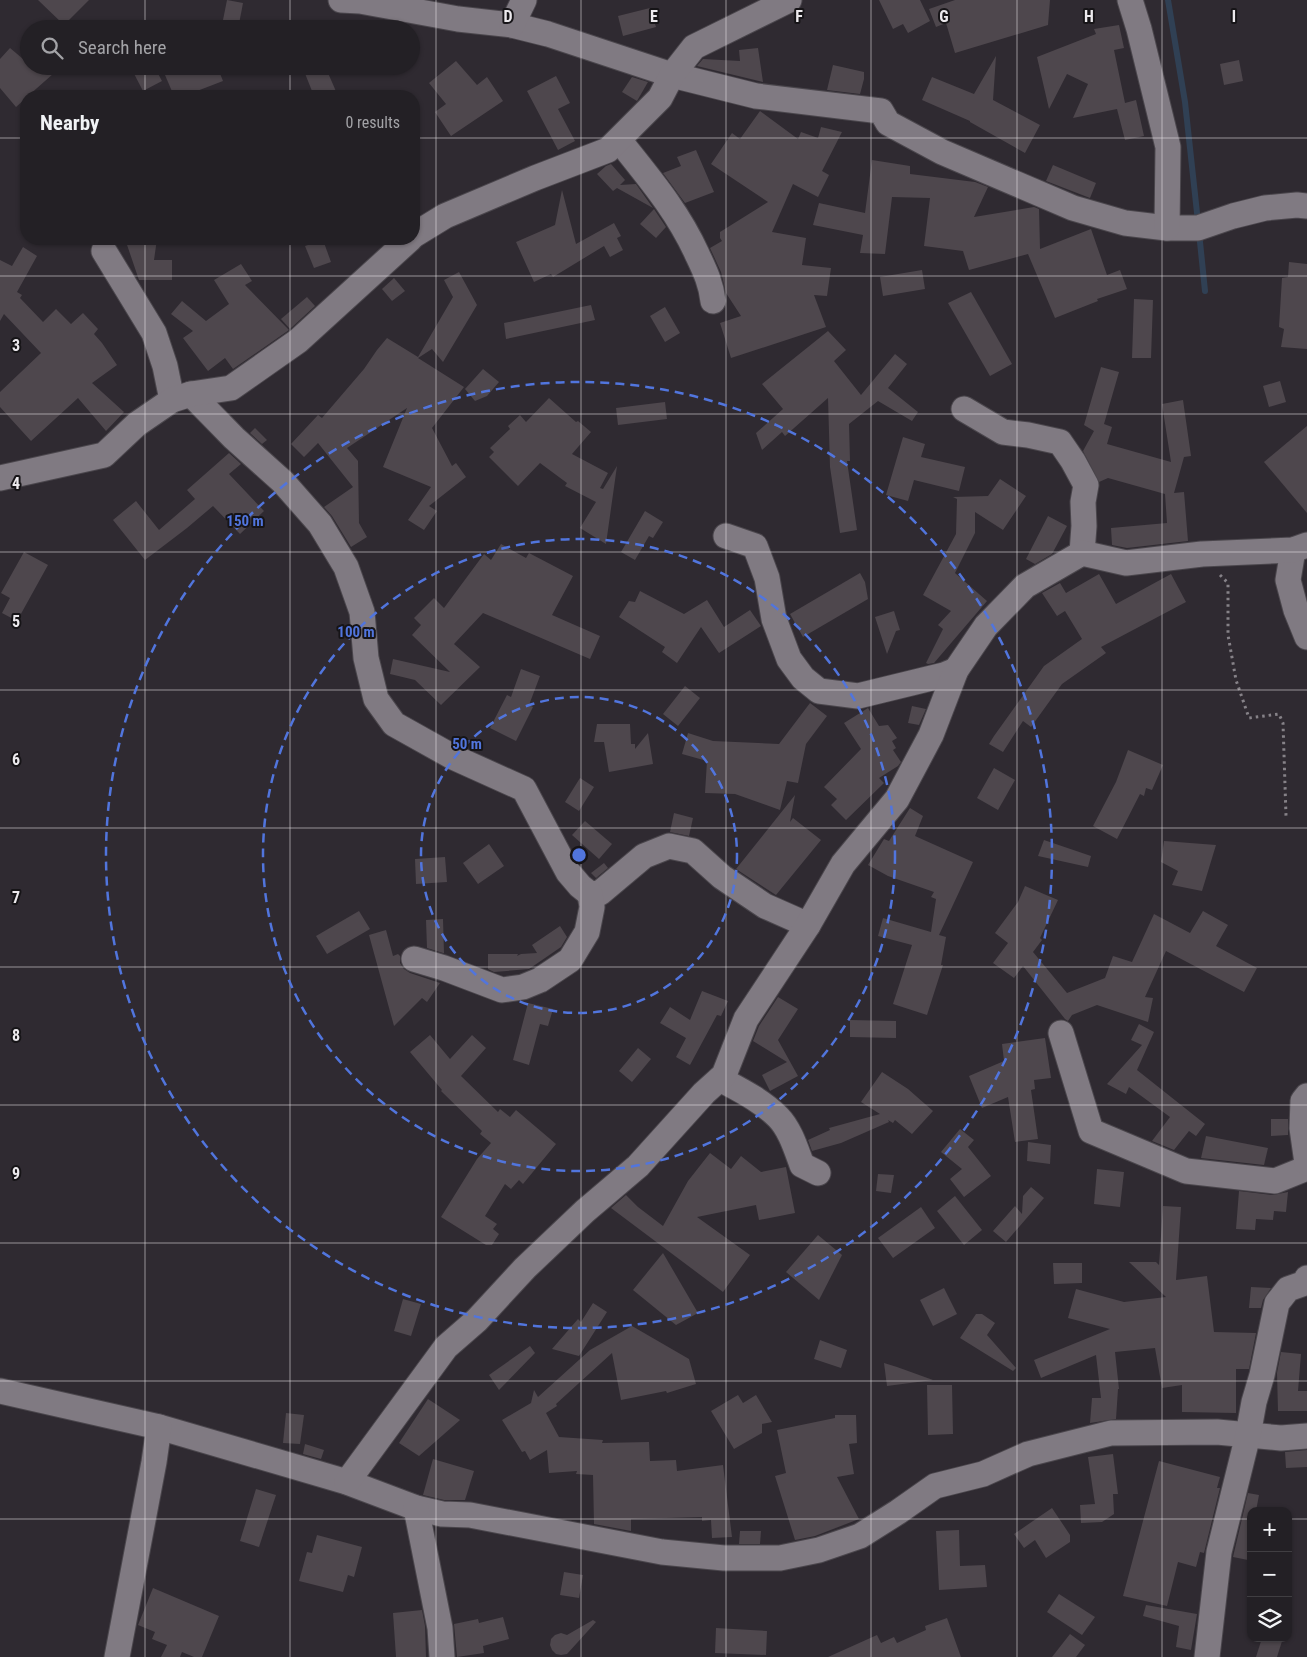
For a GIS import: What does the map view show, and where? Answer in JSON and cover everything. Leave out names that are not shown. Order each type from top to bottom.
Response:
[{"type":"street","points":[[341,0],[458,20],[512,25],[548,34],[672,75],[756,96],[881,111],[888,123],[942,152],[1073,208],[1125,222],[1168,228],[1198,228],[1265,208],[1307,206]]},
{"type":"street","points":[[512,25],[524,0]]},
{"type":"street","points":[[420,231],[445,216],[608,150],[660,98],[672,75],[694,47],[789,0]]},
{"type":"street","points":[[1130,0],[1139,29],[1168,148],[1168,228]]},
{"type":"street","points":[[619,140],[664,197],[685,228],[711,284],[713,301]]},
{"type":"street","points":[[0,478],[104,456],[137,424],[182,397],[231,388],[298,341],[403,245]]},
{"type":"street","points":[[104,251],[154,332],[165,366],[182,397],[234,438],[283,482],[320,524],[346,567],[362,612],[366,658],[376,699],[394,724],[453,757],[524,789],[568,872],[590,894],[592,907],[587,932],[570,960],[540,980],[523,987],[502,990],[414,959]]},
{"type":"street","points":[[964,409],[1003,432],[1060,442],[1073,461],[1086,486],[1083,502],[1082,553]]},
{"type":"street","points":[[726,536],[755,546],[767,578],[774,619],[789,659],[803,678],[819,691],[858,696],[935,678],[956,670]]},
{"type":"street","points":[[347,1482],[446,1347],[477,1320],[525,1268],[585,1211],[638,1166],[704,1093],[724,1075],[746,1018],[808,925],[843,864],[897,799],[931,735],[956,670],[986,626],[1025,586],[1082,553],[1126,563],[1202,554],[1300,548],[1288,580],[1296,610],[1307,637]]},
{"type":"street","points":[[590,894],[600,893],[644,856],[669,846],[693,851],[722,877],[765,906],[808,925]]},
{"type":"street","points":[[1061,1033],[1092,1131],[1186,1171],[1275,1181],[1307,1168]]},
{"type":"street","points":[[720,1079],[748,1094],[779,1118],[793,1142],[802,1165],[818,1173]]},
{"type":"street","points":[[1307,1096],[1302,1101],[1302,1128],[1307,1163]]},
{"type":"street","points":[[1207,1657],[1218,1552],[1248,1435],[1277,1303],[1288,1288],[1305,1283],[1307,1278]]},
{"type":"street","points":[[0,1391],[159,1427],[347,1482],[416,1508],[442,1514],[470,1515],[662,1552],[724,1558],[780,1558],[819,1550],[860,1536],[935,1486],[983,1474],[1028,1454],[1111,1433],[1217,1432],[1280,1438],[1307,1436]]},
{"type":"street","points":[[117,1657],[159,1427]]},
{"type":"street","points":[[416,1508],[440,1628],[442,1657]]},
{"type":"path","points":[[1202,554],[1228,583],[1228,635],[1236,680],[1249,718],[1279,714],[1283,723],[1286,816]]},
{"type":"building","points":[[38,0],[89,0],[69,20],[59,20]]},
{"type":"building","points":[[227,0],[243,3],[240,20],[223,20]]},
{"type":"building","points":[[879,0],[920,0],[930,21],[908,33],[903,24],[893,29]]},
{"type":"building","points":[[955,0],[1050,0],[1048,25],[955,53],[946,23],[936,27],[929,9]]},
{"type":"building","points":[[650,8],[656,27],[623,36],[618,16]]},
{"type":"building","points":[[1119,25],[1124,48],[1114,50],[1125,103],[1136,100],[1144,136],[1125,140],[1117,109],[1073,118],[1088,84],[1067,74],[1049,109],[1037,57],[1096,34],[1094,29]]},
{"type":"building","points":[[10,48],[20,56],[20,75],[52,75],[35,90],[20,90],[20,103],[16,107],[0,88],[0,59]]},
{"type":"building","points":[[758,48],[763,82],[697,66],[703,59],[740,61],[739,50]]},
{"type":"building","points":[[996,56],[993,100],[1040,125],[1025,153],[970,121],[922,100],[932,77],[974,94]]},
{"type":"building","points":[[1239,60],[1243,81],[1224,85],[1220,64]]},
{"type":"building","points":[[456,61],[477,85],[487,77],[503,101],[451,136],[435,112],[446,104],[429,83]]},
{"type":"building","points":[[833,65],[864,72],[860,94],[827,90]]},
{"type":"building","points":[[135,75],[159,75],[162,81],[142,90]]},
{"type":"building","points":[[165,75],[221,75],[223,81],[200,90],[171,90]]},
{"type":"building","points":[[306,75],[329,75],[335,90],[312,90]]},
{"type":"building","points":[[556,76],[570,103],[558,109],[575,141],[558,150],[527,91]]},
{"type":"building","points":[[632,77],[648,82],[637,101],[622,92]]},
{"type":"building","points":[[760,111],[798,139],[801,132],[818,138],[821,127],[842,132],[822,171],[829,175],[818,197],[793,184],[772,232],[806,238],[802,265],[831,268],[827,296],[814,295],[826,327],[731,358],[720,323],[741,316],[726,293],[721,272],[710,248],[722,241],[720,232],[768,202],[711,164],[732,133],[740,139]]},
{"type":"building","points":[[696,150],[714,192],[685,203],[663,173],[681,166],[677,157]]},
{"type":"building","points":[[872,160],[910,166],[910,174],[975,182],[988,187],[974,217],[1034,207],[1039,209],[1040,249],[1091,229],[1107,275],[1120,270],[1127,289],[1097,299],[1098,301],[1055,318],[1028,254],[969,270],[963,251],[924,246],[930,198],[892,197],[885,254],[860,253],[863,235],[813,225],[819,203],[865,213]]},
{"type":"building","points":[[611,164],[625,180],[620,185],[636,184],[653,208],[617,188],[613,191],[597,174]]},
{"type":"building","points":[[1053,165],[1096,183],[1090,198],[1046,181]]},
{"type":"building","points":[[562,190],[576,244],[614,223],[621,236],[617,238],[623,250],[610,257],[604,246],[553,277],[551,274],[534,282],[516,242],[555,225]]},
{"type":"building","points":[[654,209],[666,227],[656,238],[640,224]]},
{"type":"building","points":[[127,245],[156,245],[154,260],[172,260],[172,280],[139,280]]},
{"type":"building","points":[[325,245],[331,262],[314,268],[305,246]]},
{"type":"building","points":[[23,247],[37,256],[17,292],[22,295],[20,298],[43,322],[56,309],[71,324],[83,313],[98,329],[94,334],[117,365],[92,383],[124,412],[106,431],[78,398],[31,441],[0,407],[0,392],[41,353],[4,314],[0,321],[0,260],[12,266]]},
{"type":"building","points":[[1289,262],[1307,264],[1307,349],[1281,347],[1284,329],[1279,327],[1282,278],[1288,277]]},
{"type":"building","points":[[241,264],[252,281],[245,285],[289,330],[233,369],[225,358],[208,371],[183,338],[193,331],[171,314],[182,301],[206,321],[229,304],[214,280]]},
{"type":"building","points":[[922,270],[925,289],[883,296],[880,277]]},
{"type":"building","points":[[459,272],[477,305],[443,362],[432,349],[418,358],[464,387],[432,428],[452,466],[456,463],[466,477],[429,506],[437,511],[424,530],[408,520],[431,487],[383,467],[407,408],[347,448],[358,461],[359,523],[367,537],[351,547],[332,516],[324,507],[353,487],[318,443],[304,457],[291,444],[318,415],[322,418],[364,369],[387,338],[418,357],[453,297],[444,280]]},
{"type":"building","points":[[394,278],[405,291],[392,301],[382,289]]},
{"type":"building","points":[[971,292],[1012,364],[990,376],[948,303]]},
{"type":"building","points":[[307,297],[315,306],[290,329],[281,319]]},
{"type":"building","points":[[1134,299],[1153,300],[1151,358],[1132,358]]},
{"type":"building","points":[[591,305],[595,320],[506,339],[504,323]]},
{"type":"building","points":[[665,307],[680,333],[665,342],[650,316]]},
{"type":"building","points":[[828,331],[846,350],[834,361],[861,395],[895,354],[907,364],[888,388],[918,412],[912,421],[878,401],[849,424],[850,461],[847,461],[857,530],[840,533],[830,467],[828,398],[785,436],[782,432],[762,450],[756,433],[783,409],[762,384]]},
{"type":"building","points":[[1101,367],[1119,372],[1104,424],[1112,427],[1107,444],[1171,462],[1162,404],[1183,400],[1191,456],[1184,457],[1174,493],[1184,492],[1188,541],[1127,548],[1112,545],[1111,528],[1167,523],[1165,494],[1108,478],[1099,482],[1083,451],[1094,431],[1084,425]]},
{"type":"building","points":[[483,369],[499,382],[487,396],[475,401],[465,389]]},
{"type":"building","points":[[1280,381],[1286,402],[1269,407],[1263,386]]},
{"type":"building","points":[[549,398],[576,422],[578,421],[591,432],[572,454],[608,473],[600,488],[603,489],[617,466],[606,544],[580,528],[596,502],[565,486],[567,483],[540,463],[518,486],[489,457],[494,452],[490,448],[510,429],[508,426],[520,415],[526,422]]},
{"type":"building","points":[[665,402],[667,419],[618,425],[616,408]]},
{"type":"building","points":[[1307,426],[1307,513],[1264,462]]},
{"type":"building","points":[[255,428],[267,440],[262,444],[250,433]]},
{"type":"building","points":[[903,437],[925,444],[921,457],[965,467],[959,491],[914,480],[908,501],[886,495]]},
{"type":"building","points":[[229,453],[241,464],[229,474],[264,511],[240,534],[213,506],[145,560],[113,520],[136,501],[159,530],[195,499],[187,490]]},
{"type":"building","points":[[1000,479],[1026,496],[1003,530],[975,512],[975,533],[955,573],[987,601],[934,663],[928,664],[926,663],[943,629],[938,625],[951,611],[923,595],[956,534],[957,499],[953,497],[988,496]]},
{"type":"building","points":[[645,511],[663,522],[653,538],[649,536],[635,560],[621,552]]},
{"type":"building","points":[[1048,516],[1067,526],[1052,554],[1035,564],[1026,559]]},
{"type":"building","points":[[501,544],[526,558],[529,553],[573,576],[552,615],[600,636],[590,659],[483,613],[454,644],[480,667],[441,705],[415,680],[390,674],[393,659],[450,672],[412,635],[421,625],[414,618],[434,598],[444,608],[484,554],[491,560]]},
{"type":"building","points":[[24,552],[48,565],[17,621],[2,613],[10,598],[1,593]]},
{"type":"building","points":[[860,573],[865,582],[868,599],[803,637],[790,614]]},
{"type":"building","points":[[1099,574],[1116,604],[1171,574],[1186,602],[1101,647],[1106,653],[1062,684],[1031,727],[1023,721],[1003,752],[989,744],[1044,666],[1082,639],[1065,611],[1057,616],[1042,593],[1060,583],[1066,593]]},
{"type":"building","points":[[640,591],[684,614],[707,600],[724,627],[750,610],[761,626],[719,653],[701,627],[677,663],[662,652],[665,647],[619,617],[629,601],[635,602]]},
{"type":"building","points":[[894,611],[900,630],[896,631],[887,654],[875,617]]},
{"type":"building","points":[[521,669],[540,676],[529,705],[533,707],[516,741],[490,728],[507,695],[511,697]]},
{"type":"building","points":[[685,686],[700,698],[678,726],[663,714]]},
{"type":"building","points":[[810,703],[827,716],[806,744],[798,783],[787,781],[780,810],[735,794],[705,793],[707,761],[682,754],[688,733],[713,741],[779,744]]},
{"type":"building","points":[[912,706],[926,709],[919,725],[908,723]]},
{"type":"building","points":[[868,708],[879,726],[888,725],[897,738],[892,741],[896,748],[893,750],[901,762],[879,778],[884,783],[846,820],[831,805],[837,799],[824,787],[861,749],[844,723]]},
{"type":"building","points":[[597,724],[630,724],[631,744],[635,744],[635,749],[648,733],[653,764],[609,772],[604,742],[594,742]]},
{"type":"building","points":[[1128,750],[1163,765],[1152,790],[1146,788],[1144,796],[1140,794],[1117,839],[1093,826],[1116,782]]},
{"type":"building","points":[[994,768],[1015,780],[998,810],[977,798]]},
{"type":"building","points":[[580,778],[594,787],[579,811],[565,802]]},
{"type":"building","points":[[795,795],[790,822],[793,818],[821,840],[776,895],[736,869]]},
{"type":"building","points":[[910,808],[923,816],[915,836],[973,862],[939,935],[946,937],[941,965],[943,965],[927,1015],[893,1004],[912,945],[878,936],[883,918],[931,932],[936,899],[931,897],[934,892],[888,876],[868,865],[884,839],[889,841]]},
{"type":"building","points":[[674,813],[693,818],[689,836],[670,832]]},
{"type":"building","points":[[585,821],[612,844],[599,859],[572,835]]},
{"type":"building","points":[[1044,840],[1091,856],[1088,867],[1038,856]]},
{"type":"building","points":[[1164,841],[1216,845],[1202,891],[1172,885],[1178,871],[1161,862]]},
{"type":"building","points":[[489,844],[504,866],[478,884],[463,863]]},
{"type":"building","points":[[445,857],[447,882],[416,884],[415,859]]},
{"type":"building","points":[[604,863],[608,868],[596,878],[591,873]]},
{"type":"building","points":[[1025,886],[1058,900],[1040,938],[1042,940],[1033,952],[1067,993],[1105,978],[1113,956],[1132,962],[1154,914],[1190,933],[1203,911],[1228,925],[1216,946],[1257,968],[1244,992],[1166,951],[1145,997],[1153,998],[1148,1022],[1097,1005],[1072,1015],[1068,1021],[1023,966],[1014,978],[993,963],[1008,943],[995,933],[1018,902]]},
{"type":"building","points":[[359,911],[370,929],[327,954],[316,936]]},
{"type":"building","points":[[443,919],[444,953],[427,948],[426,920]]},
{"type":"building","points":[[560,926],[567,937],[561,947],[529,969],[494,972],[488,969],[488,954],[518,954],[517,956],[537,953],[532,945]]},
{"type":"building","points":[[386,930],[393,956],[398,954],[400,956],[400,963],[404,969],[410,973],[440,983],[427,1002],[422,998],[394,1026],[369,935]]},
{"type":"building","points":[[702,991],[728,1001],[721,1016],[717,1015],[690,1065],[676,1057],[686,1038],[660,1023],[670,1007],[690,1020]]},
{"type":"building","points":[[778,997],[798,1009],[778,1040],[798,1076],[770,1091],[762,1075],[787,1062],[753,1041],[759,1026]]},
{"type":"building","points":[[528,1003],[553,1009],[548,1026],[540,1024],[529,1065],[513,1060]]},
{"type":"building","points":[[850,1020],[896,1021],[896,1038],[850,1037]]},
{"type":"building","points":[[1139,1024],[1154,1032],[1137,1070],[1205,1124],[1196,1136],[1189,1131],[1174,1150],[1152,1141],[1170,1117],[1129,1087],[1126,1094],[1107,1084],[1142,1045],[1131,1040]]},
{"type":"building","points":[[430,1035],[450,1059],[472,1035],[486,1048],[461,1076],[498,1112],[500,1109],[510,1117],[516,1110],[556,1144],[523,1184],[519,1180],[511,1189],[505,1184],[485,1216],[497,1224],[493,1229],[499,1234],[492,1245],[486,1245],[441,1217],[477,1159],[491,1143],[480,1134],[482,1131],[441,1091],[410,1052]]},
{"type":"building","points":[[1045,1038],[1051,1078],[1034,1080],[1035,1089],[1031,1090],[1038,1139],[1015,1142],[1008,1097],[982,1108],[969,1076],[1004,1061],[1002,1044]]},
{"type":"building","points":[[638,1048],[651,1059],[632,1082],[619,1071]]},
{"type":"building","points":[[882,1072],[908,1089],[933,1111],[912,1134],[895,1120],[893,1123],[888,1120],[889,1122],[841,1143],[812,1151],[808,1140],[830,1130],[829,1128],[880,1114],[861,1102]]},
{"type":"building","points":[[1271,1119],[1288,1119],[1288,1135],[1271,1136]]},
{"type":"building","points":[[960,1129],[974,1140],[968,1147],[991,1176],[964,1197],[950,1179],[962,1169],[941,1152]]},
{"type":"building","points":[[1206,1136],[1268,1148],[1264,1165],[1201,1158]]},
{"type":"building","points":[[1028,1142],[1051,1145],[1050,1164],[1027,1161]]},
{"type":"building","points":[[710,1153],[731,1169],[741,1156],[761,1172],[786,1167],[795,1213],[759,1220],[756,1205],[697,1217],[750,1255],[723,1292],[611,1208],[626,1195],[663,1226],[688,1181]]},
{"type":"building","points":[[1097,1169],[1124,1172],[1120,1207],[1094,1204]]},
{"type":"building","points":[[878,1174],[894,1175],[891,1193],[876,1191]]},
{"type":"building","points":[[1031,1187],[1044,1198],[1006,1242],[993,1231],[1015,1206],[1022,1214],[1023,1196]]},
{"type":"building","points":[[1239,1191],[1273,1195],[1288,1192],[1286,1212],[1274,1211],[1273,1220],[1256,1219],[1255,1230],[1236,1229]]},
{"type":"building","points":[[955,1196],[982,1230],[964,1245],[937,1211]]},
{"type":"building","points":[[1163,1206],[1181,1207],[1176,1280],[1207,1276],[1214,1332],[1256,1333],[1249,1369],[1236,1369],[1236,1413],[1182,1412],[1182,1385],[1162,1388],[1155,1348],[1115,1352],[1119,1389],[1116,1419],[1090,1423],[1092,1398],[1101,1398],[1096,1355],[1041,1378],[1034,1360],[1110,1329],[1068,1318],[1076,1289],[1124,1302],[1166,1297],[1129,1262],[1156,1262],[1159,1265]]},
{"type":"building","points":[[921,1207],[935,1228],[893,1258],[878,1238]]},
{"type":"building","points":[[818,1235],[842,1255],[819,1300],[786,1272]]},
{"type":"building","points":[[663,1253],[698,1313],[676,1325],[633,1290]]},
{"type":"building","points":[[1053,1263],[1082,1263],[1082,1283],[1054,1284]]},
{"type":"building","points":[[1251,1287],[1271,1288],[1263,1300],[1261,1308],[1249,1308]]},
{"type":"building","points":[[944,1288],[957,1314],[933,1326],[920,1300]]},
{"type":"building","points":[[403,1299],[421,1304],[411,1336],[394,1331]]},
{"type":"building","points":[[593,1303],[607,1312],[579,1356],[552,1349],[578,1319],[581,1322]]},
{"type":"building","points":[[976,1314],[982,1314],[995,1323],[987,1335],[1016,1368],[1013,1371],[960,1338]]},
{"type":"building","points":[[632,1326],[689,1359],[696,1384],[667,1393],[666,1391],[621,1400],[612,1353],[556,1404],[557,1406],[546,1413],[559,1437],[603,1440],[602,1443],[649,1442],[650,1461],[676,1460],[677,1471],[723,1465],[732,1537],[712,1538],[711,1520],[702,1521],[702,1517],[631,1519],[631,1531],[594,1524],[593,1475],[576,1474],[577,1471],[549,1473],[547,1450],[530,1460],[525,1451],[522,1452],[502,1420],[531,1403],[534,1390],[538,1397],[590,1350]]},
{"type":"building","points":[[820,1340],[847,1350],[841,1368],[814,1359]]},
{"type":"building","points":[[530,1346],[535,1353],[499,1390],[489,1375]]},
{"type":"building","points":[[1281,1352],[1301,1354],[1298,1391],[1307,1391],[1307,1411],[1278,1411],[1277,1373]]},
{"type":"building","points":[[884,1363],[897,1367],[933,1380],[887,1386]]},
{"type":"building","points":[[927,1385],[952,1385],[953,1434],[928,1435]]},
{"type":"building","points":[[738,1395],[743,1403],[756,1395],[772,1422],[762,1424],[762,1433],[734,1449],[711,1411]]},
{"type":"building","points":[[428,1399],[460,1420],[419,1456],[399,1443]]},
{"type":"building","points":[[286,1413],[304,1415],[300,1444],[283,1443]]},
{"type":"building","points":[[835,1415],[856,1415],[857,1443],[849,1444],[854,1474],[837,1477],[859,1519],[815,1536],[795,1540],[775,1476],[786,1473],[777,1430],[835,1418]]},
{"type":"building","points":[[305,1444],[324,1450],[321,1459],[303,1454]]},
{"type":"building","points":[[1307,1450],[1307,1467],[1286,1468],[1285,1452]]},
{"type":"building","points":[[1113,1454],[1118,1494],[1113,1494],[1114,1514],[1102,1522],[1081,1523],[1080,1505],[1095,1504],[1088,1457]]},
{"type":"building","points":[[433,1459],[474,1471],[465,1500],[444,1500],[423,1495]]},
{"type":"building","points":[[1159,1461],[1220,1477],[1217,1488],[1220,1488],[1204,1553],[1200,1552],[1196,1567],[1178,1562],[1167,1606],[1123,1596]]},
{"type":"building","points":[[256,1489],[276,1495],[259,1547],[240,1541]]},
{"type":"building","points":[[1248,1493],[1259,1495],[1257,1507],[1247,1507],[1247,1560],[1233,1557]]},
{"type":"building","points":[[1052,1508],[1070,1535],[1070,1542],[1046,1558],[1035,1540],[1024,1548],[1014,1534]]},
{"type":"building","points":[[959,1530],[960,1566],[985,1565],[987,1587],[939,1590],[936,1531]]},
{"type":"building","points":[[740,1531],[761,1531],[760,1544],[739,1544]]},
{"type":"building","points":[[317,1535],[362,1547],[354,1577],[348,1575],[343,1592],[299,1581],[307,1552],[312,1553]]},
{"type":"building","points":[[564,1572],[583,1575],[579,1598],[560,1595]]},
{"type":"building","points":[[153,1588],[219,1616],[202,1657],[194,1657],[182,1652],[180,1657],[161,1657],[167,1645],[152,1639],[155,1632],[138,1625]]},
{"type":"building","points":[[1059,1594],[1095,1617],[1082,1635],[1047,1612]]},
{"type":"building","points":[[1146,1605],[1197,1614],[1191,1650],[1176,1647],[1179,1626],[1143,1616]]},
{"type":"building","points":[[422,1610],[425,1626],[426,1657],[396,1657],[393,1613]]},
{"type":"building","points":[[503,1617],[509,1639],[483,1646],[484,1653],[457,1657],[454,1624],[478,1619],[479,1623]]},
{"type":"building","points":[[947,1618],[961,1657],[828,1657],[877,1635],[881,1643],[894,1637],[897,1643],[926,1630],[925,1626]]},
{"type":"building","points":[[593,1620],[596,1622],[567,1654],[556,1654],[552,1650],[550,1645],[551,1639],[555,1635],[561,1633],[567,1635]]},
{"type":"building","points":[[716,1628],[767,1631],[766,1655],[715,1653]]},
{"type":"building","points":[[1070,1634],[1085,1645],[1076,1657],[1052,1657]]},
{"type":"building","points":[[1261,1642],[1282,1642],[1277,1657],[1256,1657]]},
{"type":"waterway","points":[[1168,0],[1185,102],[1198,222]]},
{"type":"waterway","points":[[1199,232],[1205,291]]}]
